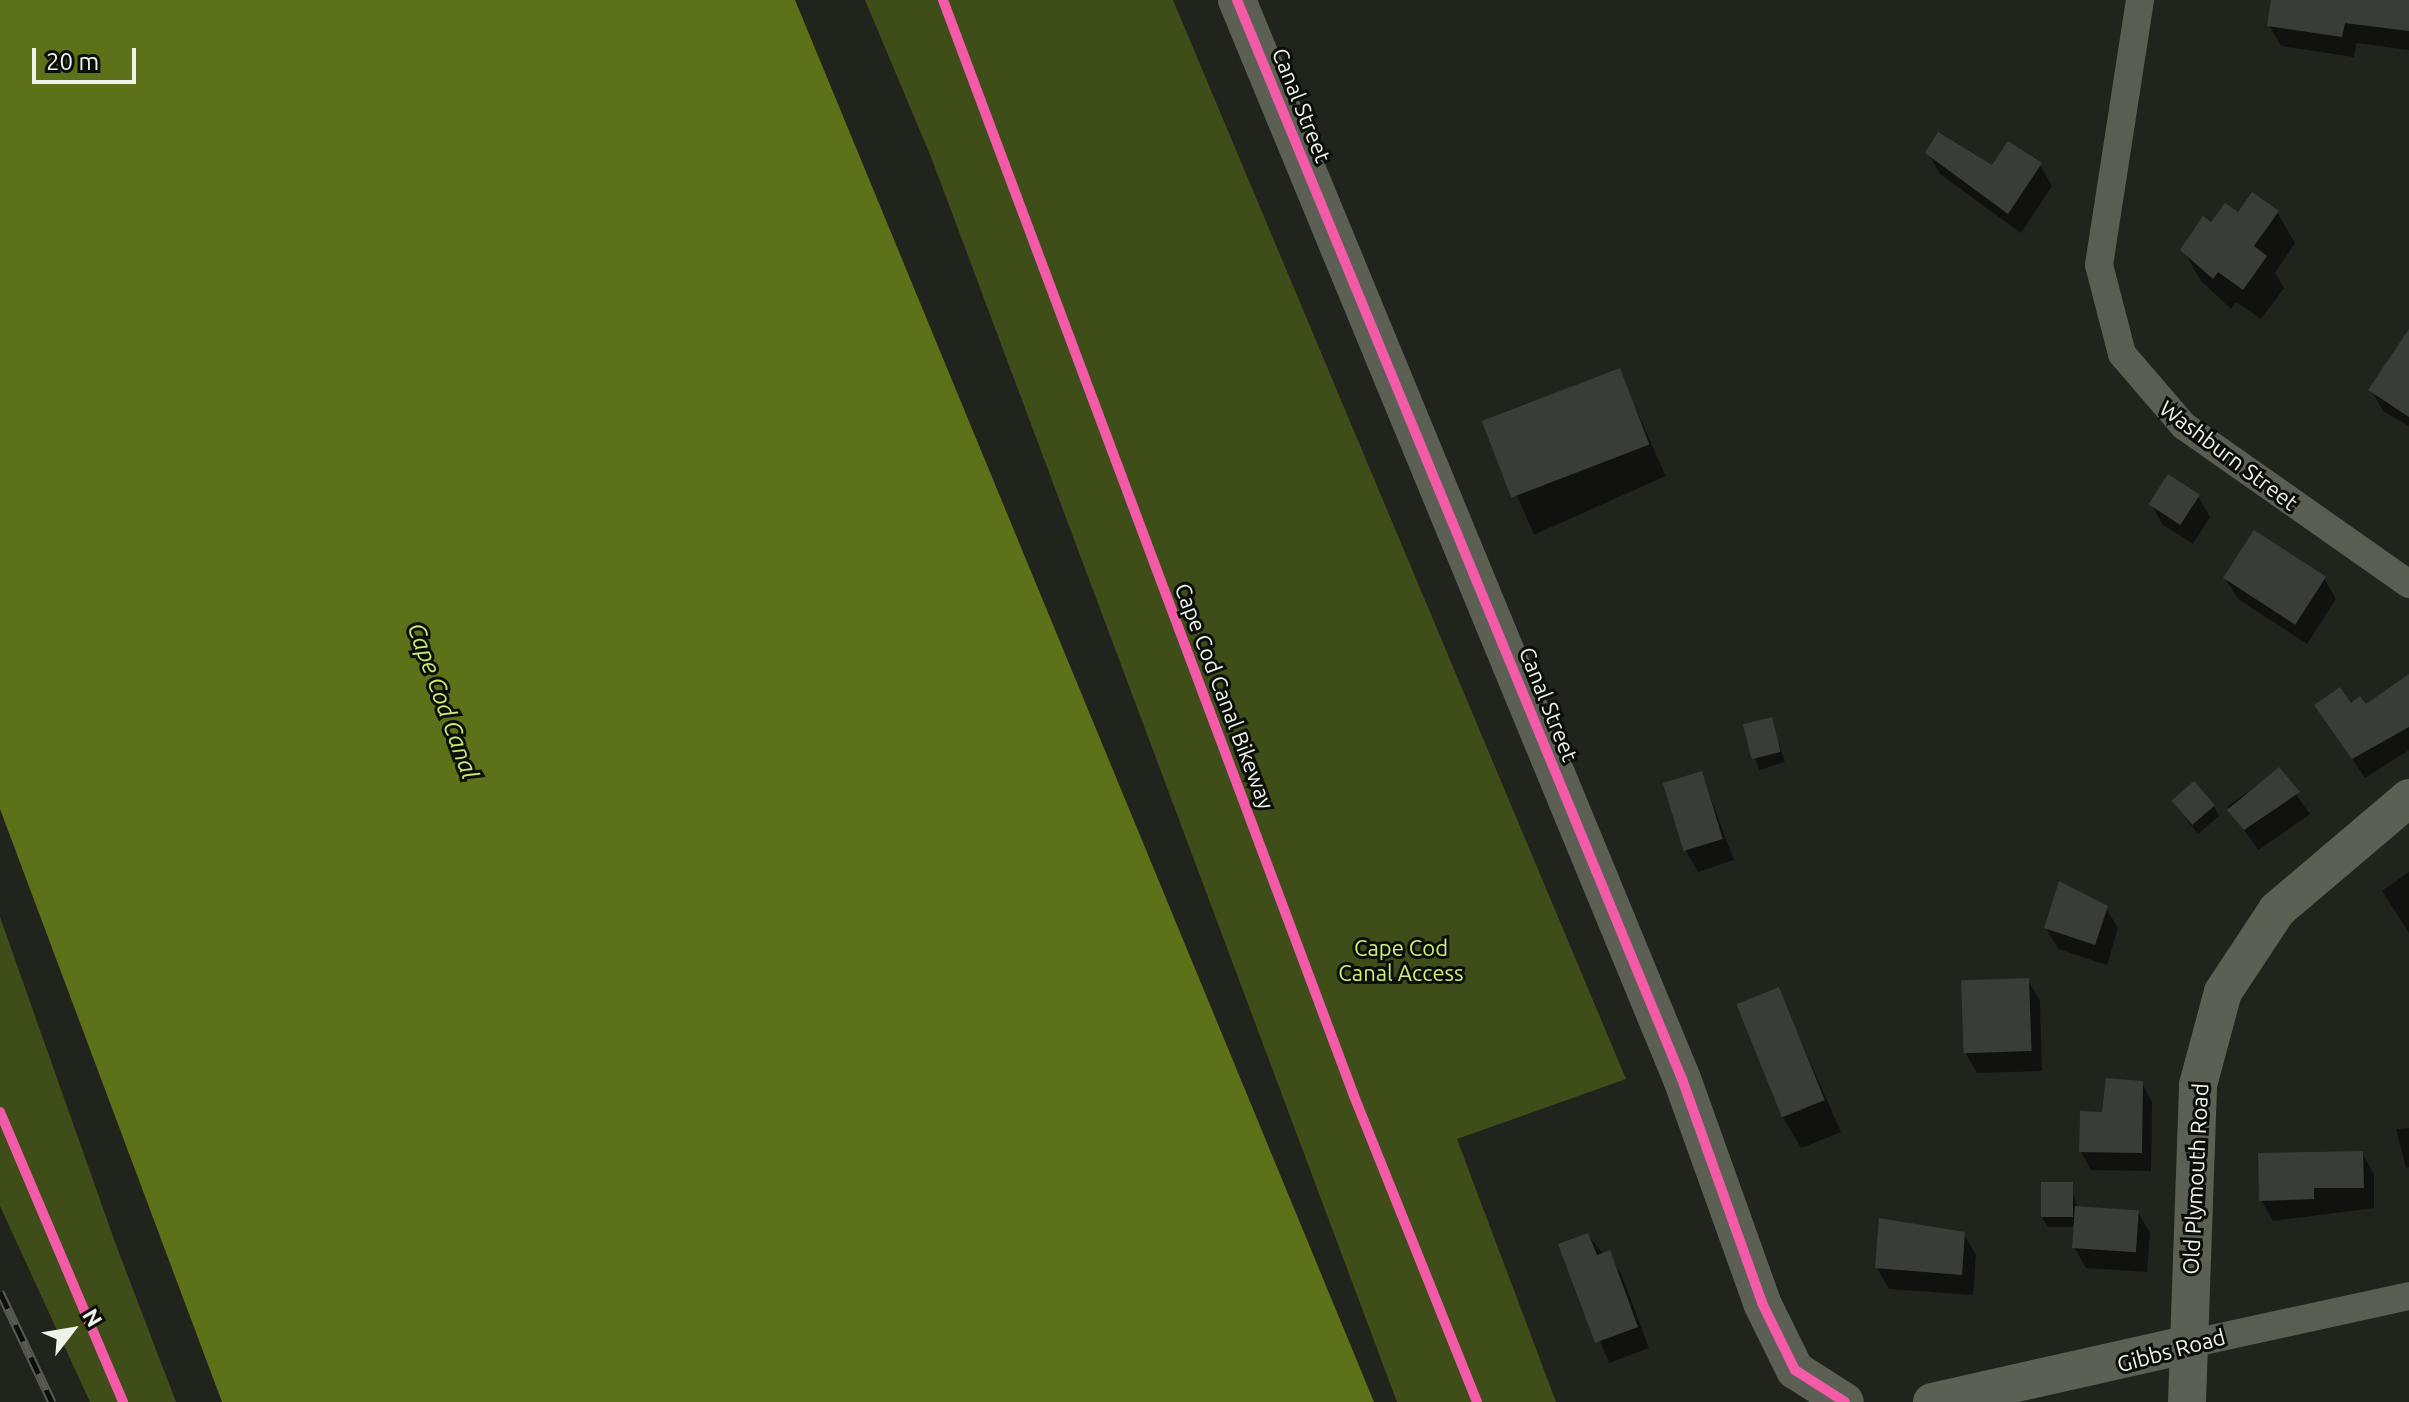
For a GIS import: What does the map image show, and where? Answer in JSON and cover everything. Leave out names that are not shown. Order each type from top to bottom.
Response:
[{"type":"street","name":"Canal Street","points":[[1237,0],[1682,1079],[1762,1303],[1795,1370],[1845,1402]]},
{"type":"street","name":"Washburn Street","points":[[2140,0],[2101,230],[2102,296],[2122,354],[2184,426],[2409,584]]},
{"type":"street","name":"Old Plymouth Road","points":[[2187,1402],[2198,1085],[2223,992],[2277,910],[2409,798]]},
{"type":"street","name":"Gibbs Road","points":[[1932,1402],[2409,1296]]},
{"type":"green space","name":"Cape Cod Canal Access","points":[[865,0],[1173,0],[1626,1079],[1457,1139],[1556,1402],[1397,1402],[931,157]]},
{"type":"green space","points":[[0,917],[116,1245],[176,1402],[90,1402],[0,1206]]},
{"type":"water","name":"Cape Cod Canal","points":[[0,0],[795,0],[1374,1402],[222,1402],[0,809]]},
{"type":"building","points":[[2271,0],[2409,0],[2409,31],[2345,23],[2342,37],[2267,26]]},
{"type":"building","points":[[1938,132],[1992,165],[2008,141],[2042,163],[2008,214],[1925,153]]},
{"type":"building","points":[[2252,192],[2279,211],[2254,246],[2267,256],[2243,290],[2218,272],[2213,279],[2180,250],[2203,216],[2211,222],[2225,203],[2238,212]]},
{"type":"building","points":[[2409,329],[2409,417],[2368,390]]},
{"type":"building","points":[[1620,368],[1649,445],[1511,498],[1482,421]]},
{"type":"building","points":[[2168,474],[2200,495],[2180,525],[2148,504]]},
{"type":"building","points":[[2254,530],[2326,577],[2295,625],[2223,578]]},
{"type":"building","points":[[2409,674],[2409,727],[2352,759],[2314,705],[2340,687],[2351,703],[2360,696],[2366,704]]},
{"type":"building","points":[[1772,717],[1781,752],[1752,759],[1743,724]]},
{"type":"building","points":[[2279,767],[2300,792],[2244,830],[2227,810]]},
{"type":"building","points":[[1702,771],[1723,839],[1684,851],[1663,783]]},
{"type":"building","points":[[2194,781],[2215,805],[2192,825],[2171,801]]},
{"type":"building","points":[[2059,881],[2108,906],[2095,945],[2044,928]]},
{"type":"building","points":[[2029,978],[2032,1051],[1964,1053],[1961,980]]},
{"type":"building","points":[[1779,987],[1825,1100],[1782,1117],[1736,1004]]},
{"type":"building","points":[[2106,1078],[2143,1081],[2142,1153],[2079,1152],[2080,1111],[2102,1112]]},
{"type":"building","points":[[2363,1151],[2364,1188],[2314,1188],[2314,1199],[2259,1201],[2258,1153]]},
{"type":"building","points":[[2041,1182],[2073,1182],[2073,1217],[2041,1217]]},
{"type":"building","points":[[2075,1206],[2139,1210],[2136,1252],[2072,1248]]},
{"type":"building","points":[[1879,1218],[1965,1232],[1962,1275],[1875,1268]]},
{"type":"building","points":[[1588,1233],[1597,1255],[1610,1250],[1638,1327],[1595,1343],[1558,1244]]},
{"type":"railway","points":[[0,1292],[52,1402]]},
{"type":"cycle path","name":"Cape Cod Canal Bikeway","points":[[943,0],[1354,1096],[1477,1402]]},
{"type":"cycle path","points":[[1237,0],[1682,1079],[1762,1303],[1795,1370],[1845,1402]]},
{"type":"cycle path","points":[[0,1112],[123,1402]]}]
